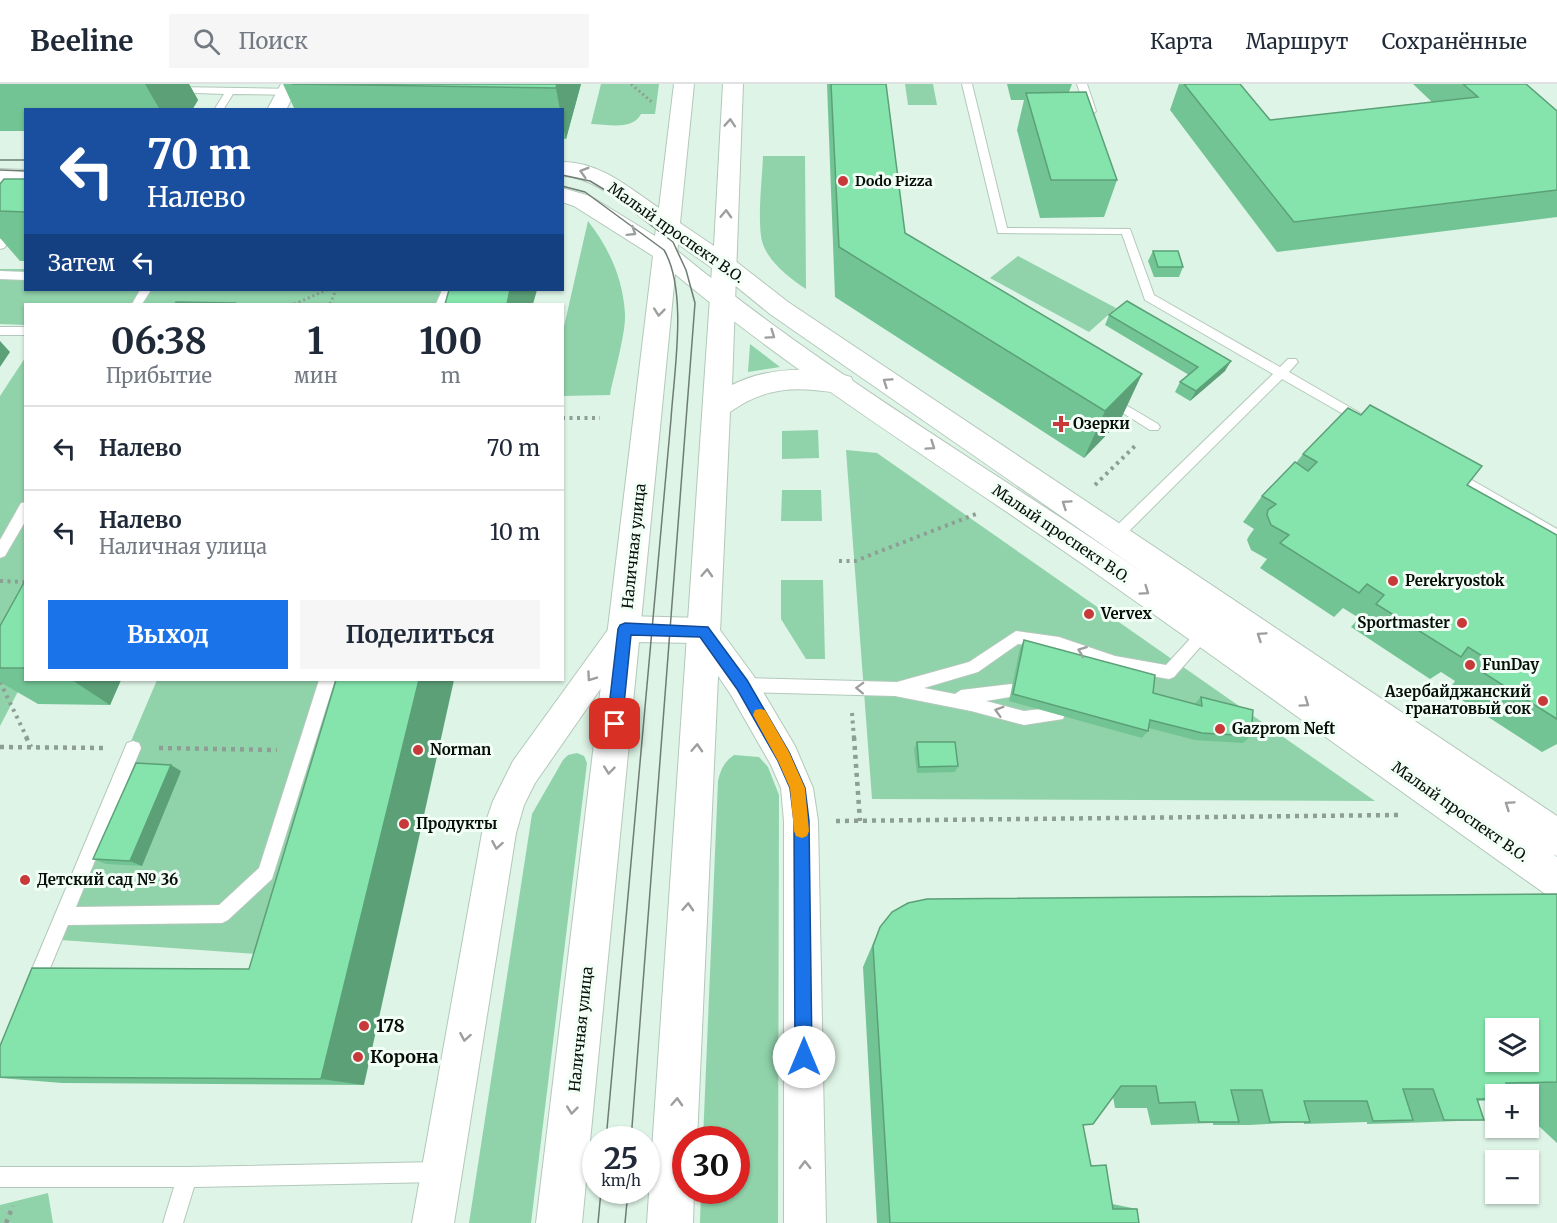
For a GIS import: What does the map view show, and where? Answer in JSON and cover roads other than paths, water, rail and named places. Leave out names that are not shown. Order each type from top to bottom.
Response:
[{"type":"main road","name":"Наличная улица","points":[[559,1223],[684,84]]},
{"type":"main road","points":[[670,1223],[715,409],[723,302],[733,84]]},
{"type":"main road","points":[[0,157],[24,158]]},
{"type":"main road","name":"Малый проспект В.О.","points":[[564,169],[576,169],[597,176],[725,265],[779,308],[1104,546],[1204,633],[1557,880]]},
{"type":"main road","points":[[0,176],[24,177]]},
{"type":"main road","name":"Малый проспект В.О.","points":[[564,196],[582,201],[665,253],[723,302],[841,384],[1104,546],[1557,838]]},
{"type":"main road","points":[[715,409],[732,395],[753,385],[778,380],[808,379],[841,384]]},
{"type":"street","points":[[277,108],[288,88]]},
{"type":"street","points":[[434,1223],[499,833],[509,801],[524,772],[625,629],[704,631],[742,685],[784,757],[797,788],[801,821],[805,1223]]},
{"type":"lane","points":[[967,84],[1002,231],[1126,231],[1149,297],[1376,428]]},
{"type":"lane","points":[[1082,84],[1093,117]]},
{"type":"lane","points":[[161,90],[230,91],[288,88],[310,92]]},
{"type":"lane","points":[[219,108],[230,91]]},
{"type":"lane","points":[[0,246],[24,217]]},
{"type":"lane","points":[[0,275],[24,276]]},
{"type":"lane","points":[[0,331],[24,331]]},
{"type":"lane","points":[[1104,546],[1292,362]]},
{"type":"lane","points":[[1095,390],[1155,427]]},
{"type":"lane","points":[[1436,464],[1557,536]]},
{"type":"lane","points":[[0,552],[24,510]]},
{"type":"lane","points":[[1149,685],[1169,672],[1204,633]]},
{"type":"lane","points":[[897,689],[973,667],[1016,637],[1059,643],[1109,667],[1169,672]]},
{"type":"lane","points":[[63,916],[222,915],[266,873],[327,681]]},
{"type":"lane","points":[[742,685],[897,689],[972,704],[1024,718],[1057,714]]},
{"type":"lane","points":[[942,699],[1011,691]]},
{"type":"lane","points":[[27,1004],[133,748]]},
{"type":"lane","points":[[0,1177],[187,1177],[442,1172]]},
{"type":"lane","points":[[173,1223],[187,1177]]},
{"type":"tram line","points":[[0,160],[24,160]]},
{"type":"tram line","points":[[0,170],[24,171]]},
{"type":"tram line","points":[[564,175],[590,181],[605,190],[673,242],[686,270],[695,303],[632,1126]]},
{"type":"tram line","points":[[564,187],[585,192],[664,250],[676,287],[678,309],[675,379],[607,1126]]},
{"type":"tram line","points":[[598,1223],[600,1204]]},
{"type":"tram line","points":[[625,1223],[627,1204]]},
{"type":"place","name":"Dodo Pizza","points":[[843,181]]},
{"type":"place","name":"Озерки","points":[[1061,424]]},
{"type":"place","name":"Perekryostok","points":[[1393,581]]},
{"type":"place","name":"Vervex","points":[[1089,614]]},
{"type":"place","name":"Sportmaster","points":[[1462,623]]},
{"type":"place","name":"FunDay","points":[[1470,665]]},
{"type":"place","name":"Азербайджанский гранатовый сок","points":[[1543,701]]},
{"type":"place","name":"Gazprom Neft","points":[[1220,729]]},
{"type":"place","name":"Norman","points":[[418,750]]},
{"type":"place","name":"Продукты","points":[[404,824]]},
{"type":"place","name":"Детский сад № 36","points":[[25,880]]},
{"type":"place","name":"178","points":[[364,1026]]},
{"type":"place","name":"Корона","points":[[358,1057]]}]
